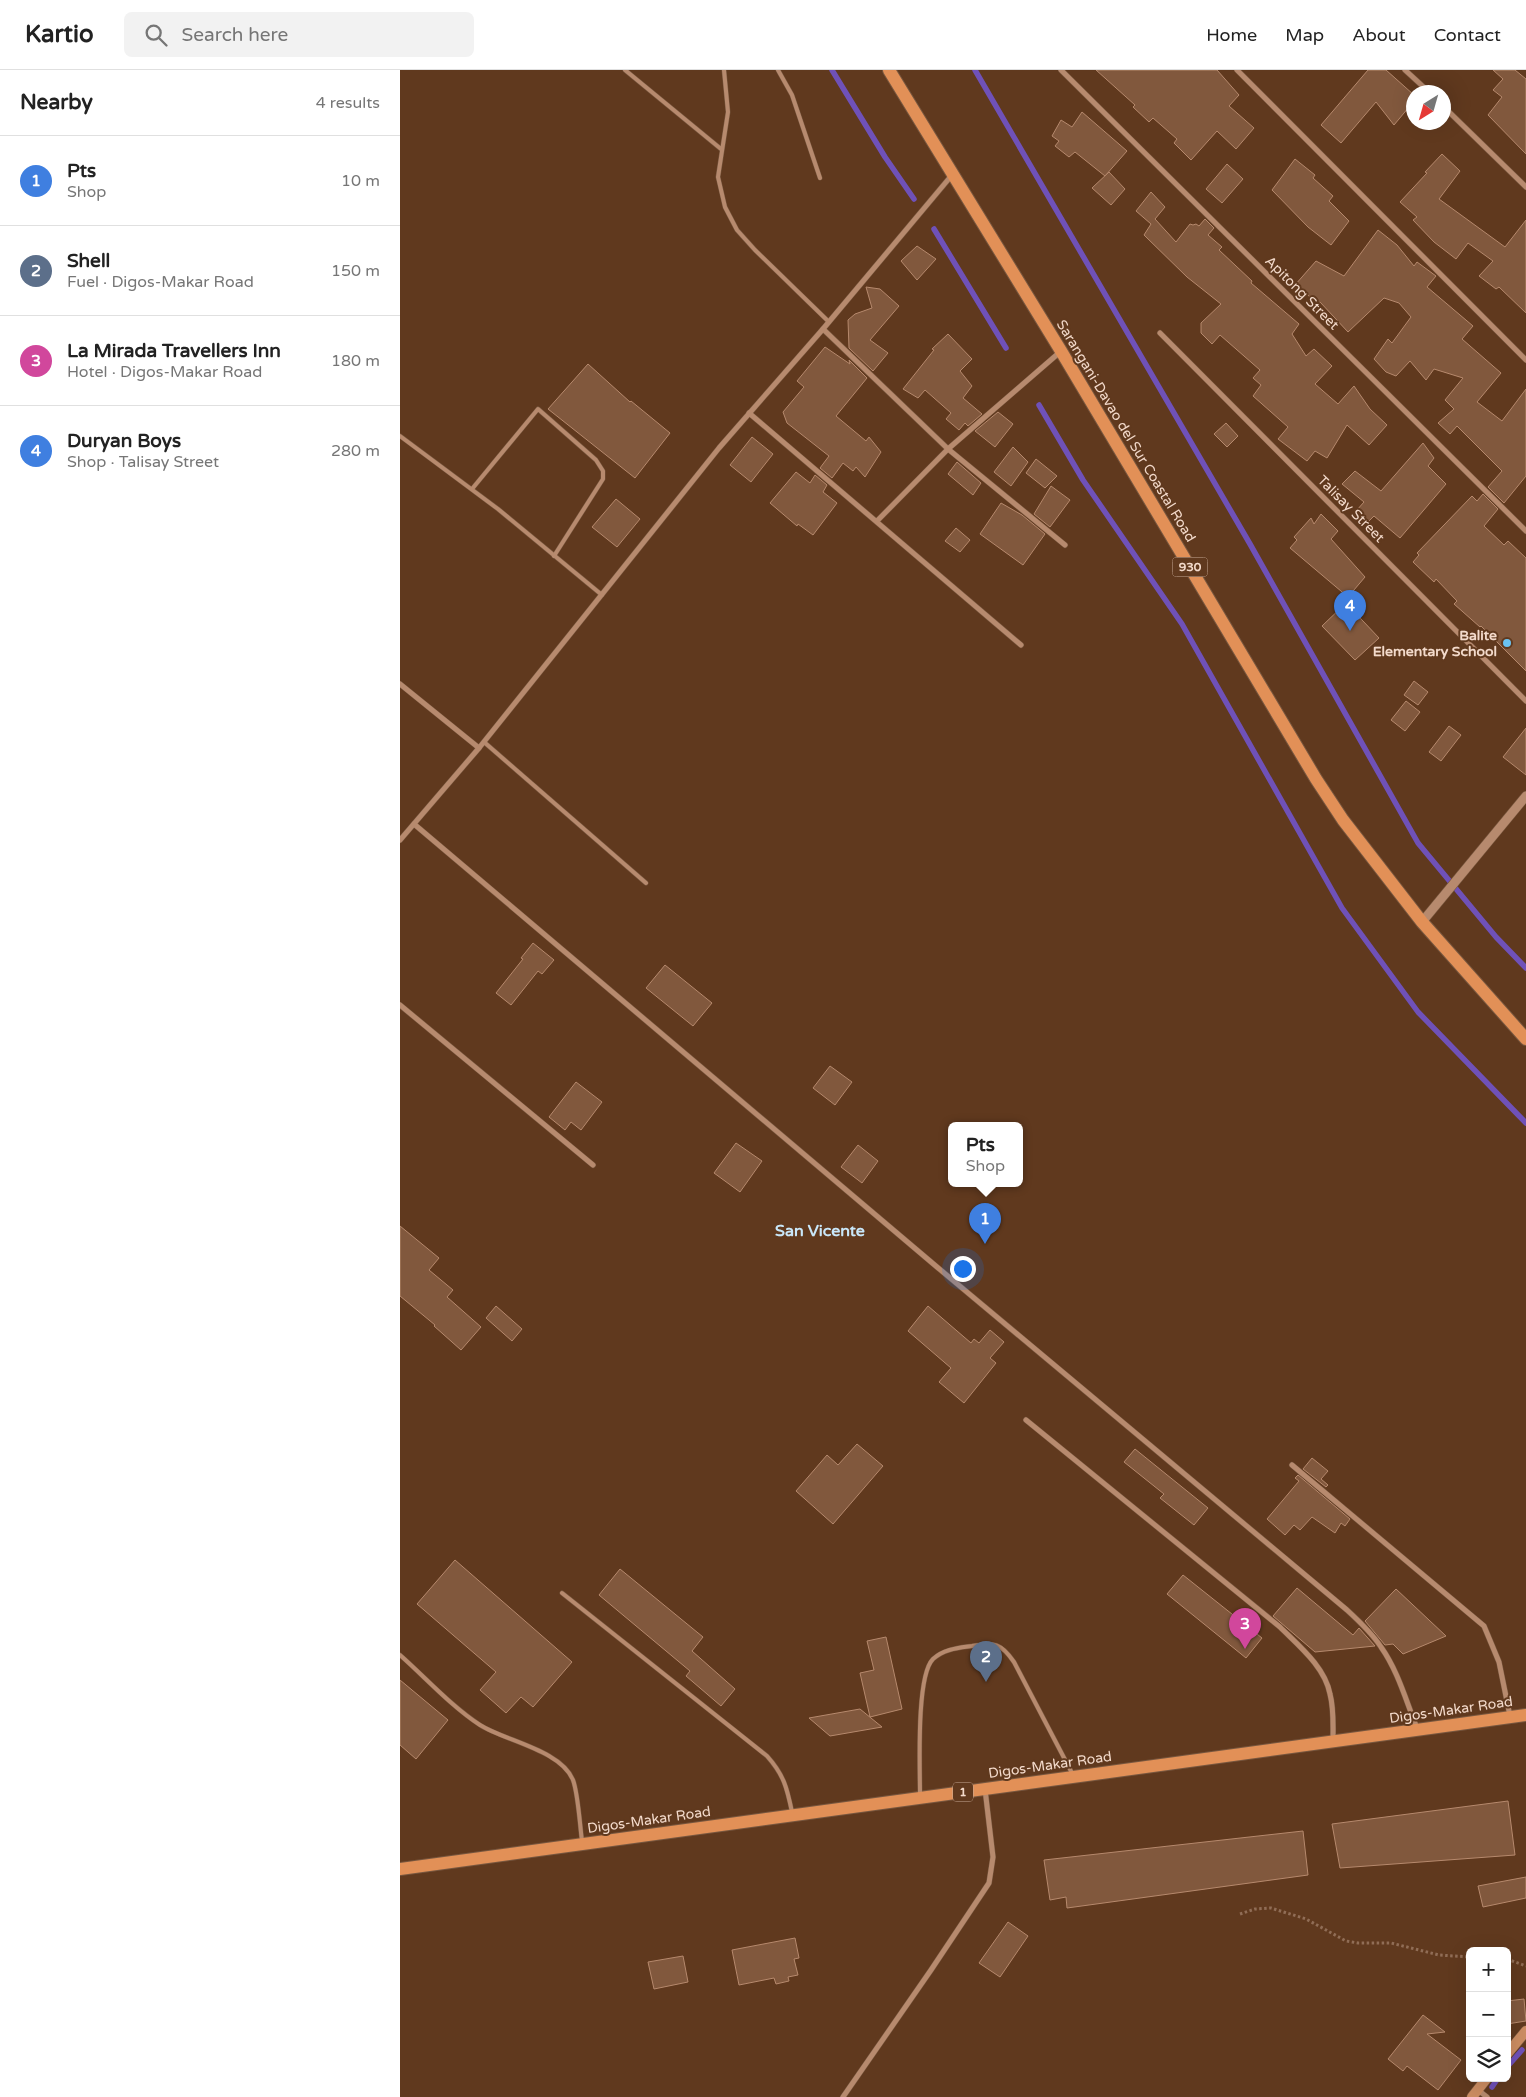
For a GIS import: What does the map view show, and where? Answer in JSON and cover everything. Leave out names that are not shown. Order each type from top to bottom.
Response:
[{"type":"main road","name":"Sarangani-Davao del Sur Coastal Road","points":[[889,70],[1061,351],[1316,779],[1343,820],[1422,922],[1526,1039]]},
{"type":"main road","name":"Digos-Makar Road","points":[[400,1869],[1526,1714]]},
{"type":"main road","points":[[1511,2050],[1524,2036]]},
{"type":"main road","points":[[1475,2093],[1484,2082]]},
{"type":"street","name":"Apitong Street","points":[[1061,70],[1526,531]]},
{"type":"street","points":[[1237,70],[1526,360]]},
{"type":"street","points":[[1405,70],[1421,85]]},
{"type":"street","points":[[1451,114],[1526,186]]},
{"type":"street","points":[[400,840],[484,742],[749,413],[823,329],[953,174]]},
{"type":"street","points":[[823,329],[948,449],[1065,544]]},
{"type":"street","name":"Talisay Street","points":[[1160,333],[1526,701]]},
{"type":"street","points":[[877,521],[948,449],[1061,351]]},
{"type":"street","points":[[749,413],[1021,645]]},
{"type":"street","points":[[400,684],[479,748]]},
{"type":"street","points":[[1422,922],[1526,796]]},
{"type":"street","points":[[414,824],[930,1261],[1347,1610],[1368,1630],[1382,1648],[1399,1682],[1417,1729]]},
{"type":"street","points":[[400,1005],[593,1164]]},
{"type":"street","points":[[1026,1420],[1280,1627],[1300,1646],[1315,1664],[1326,1682],[1331,1695],[1334,1741]]},
{"type":"street","points":[[1292,1465],[1484,1626],[1499,1662],[1510,1717]]},
{"type":"street","points":[[843,2097],[937,1962],[989,1883],[993,1857],[985,1788]]},
{"type":"street","points":[[1475,2093],[1487,2097]]},
{"type":"lane","points":[[625,70],[721,149]]},
{"type":"lane","points":[[724,70],[728,112],[718,176],[725,206],[737,230],[828,322]]},
{"type":"lane","points":[[778,70],[792,95],[820,178]]},
{"type":"lane","points":[[472,489],[538,410],[596,460],[603,471],[602,479],[554,556]]},
{"type":"lane","points":[[400,436],[472,489],[602,595]]},
{"type":"lane","points":[[484,742],[646,883]]},
{"type":"lane","points":[[562,1593],[767,1756],[779,1769],[786,1783],[792,1815]]},
{"type":"lane","points":[[920,1798],[922,1687],[927,1669],[931,1661],[948,1650],[987,1643],[996,1644],[1003,1648],[1014,1662],[1074,1776]]},
{"type":"lane","points":[[400,1655],[481,1726],[532,1746],[552,1758],[565,1769],[573,1780],[582,1844]]},
{"type":"path","points":[[1240,1914],[1255,1908],[1271,1908],[1306,1919],[1346,1941],[1391,1943],[1439,1956],[1466,1957]]},
{"type":"path","points":[[1511,1960],[1526,1966]]},
{"type":"building","points":[[1096,70],[1217,70],[1239,95],[1229,106],[1254,128],[1236,149],[1217,131],[1191,160],[1174,143],[1177,139],[1153,118],[1149,122],[1133,107],[1135,105]]},
{"type":"building","points":[[1368,70],[1386,70],[1406,88],[1406,111],[1394,125],[1376,102],[1341,143],[1321,125]]},
{"type":"building","points":[[1493,70],[1515,70],[1526,79],[1526,154],[1488,115],[1502,97],[1493,90],[1503,79]]},
{"type":"building","points":[[1082,112],[1127,151],[1105,176],[1075,152],[1069,157],[1055,146],[1059,141],[1052,136],[1061,120],[1072,127]]},
{"type":"building","points":[[1442,154],[1460,171],[1439,199],[1505,247],[1526,220],[1526,313],[1499,287],[1496,289],[1479,276],[1493,261],[1468,243],[1456,259],[1434,242],[1413,220],[1417,217],[1400,202]]},
{"type":"building","points":[[1295,159],[1315,175],[1313,178],[1333,196],[1329,201],[1349,221],[1331,245],[1308,227],[1272,190]]},
{"type":"building","points":[[1227,164],[1243,179],[1222,203],[1206,189]]},
{"type":"building","points":[[1109,172],[1125,189],[1111,205],[1092,188]]},
{"type":"building","points":[[1151,192],[1165,207],[1155,219],[1176,242],[1190,224],[1199,226],[1205,219],[1214,228],[1208,235],[1222,247],[1219,250],[1252,281],[1251,283],[1299,324],[1292,334],[1306,356],[1314,349],[1332,366],[1315,384],[1338,404],[1354,386],[1370,409],[1387,425],[1369,445],[1347,425],[1327,458],[1315,451],[1307,461],[1278,439],[1288,427],[1253,396],[1261,385],[1253,378],[1260,370],[1220,335],[1212,344],[1201,333],[1201,323],[1221,304],[1187,277],[1144,235],[1151,224],[1136,211]]},
{"type":"building","points":[[1378,230],[1397,245],[1414,266],[1417,262],[1436,276],[1427,287],[1473,326],[1462,339],[1501,373],[1477,402],[1502,421],[1526,389],[1526,476],[1504,503],[1488,487],[1502,471],[1457,426],[1450,434],[1438,423],[1454,409],[1445,400],[1463,378],[1434,369],[1426,380],[1410,361],[1396,376],[1386,372],[1374,359],[1388,339],[1392,343],[1411,317],[1399,303],[1384,298],[1348,332],[1320,302],[1319,304],[1295,285],[1316,261],[1344,276]]},
{"type":"building","points":[[917,246],[936,259],[917,280],[901,261]]},
{"type":"building","points":[[866,287],[880,289],[899,306],[870,340],[888,353],[873,371],[849,348],[848,320],[855,314],[872,308]]},
{"type":"building","points":[[948,334],[972,359],[960,371],[972,386],[963,398],[982,414],[968,426],[965,423],[959,430],[946,419],[951,413],[925,390],[918,398],[903,389],[934,350],[932,349]]},
{"type":"building","points":[[825,347],[850,364],[849,360],[867,378],[836,416],[866,441],[869,437],[881,452],[865,477],[856,467],[853,471],[843,463],[832,478],[820,468],[829,456],[787,423],[783,412],[804,387],[797,381]]},
{"type":"building","points":[[588,364],[630,402],[670,433],[635,478],[548,409]]},
{"type":"building","points":[[998,412],[1013,424],[995,447],[975,431]]},
{"type":"building","points":[[1226,423],[1238,436],[1227,447],[1214,434]]},
{"type":"building","points":[[752,437],[773,454],[751,482],[730,465]]},
{"type":"building","points":[[1423,443],[1434,458],[1428,466],[1446,484],[1400,538],[1374,516],[1367,523],[1356,511],[1364,502],[1342,484],[1355,471],[1381,491]]},
{"type":"building","points":[[1013,447],[1028,462],[1011,486],[994,472]]},
{"type":"building","points":[[1036,459],[1057,476],[1045,488],[1026,473]]},
{"type":"building","points":[[957,462],[981,483],[973,495],[948,474]]},
{"type":"building","points":[[796,472],[810,483],[815,475],[827,485],[823,492],[837,503],[813,535],[798,524],[797,526],[770,503]]},
{"type":"building","points":[[1051,486],[1070,500],[1050,527],[1034,514]]},
{"type":"building","points":[[1483,494],[1498,509],[1484,526],[1504,545],[1508,541],[1526,558],[1526,671],[1481,626],[1454,604],[1457,601],[1436,579],[1434,582],[1413,562],[1419,555],[1417,553],[1472,496],[1477,501]]},
{"type":"building","points":[[616,499],[640,519],[617,547],[592,527]]},
{"type":"building","points":[[1001,503],[1022,515],[1045,534],[1023,565],[980,534]]},
{"type":"building","points":[[1321,514],[1338,531],[1331,539],[1365,577],[1348,597],[1290,548],[1297,540],[1294,537],[1311,518],[1314,524]]},
{"type":"building","points":[[956,528],[970,540],[960,552],[945,541]]},
{"type":"building","points":[[1346,603],[1379,638],[1355,660],[1322,626]]},
{"type":"building","points":[[1414,681],[1428,692],[1418,705],[1404,695]]},
{"type":"building","points":[[1406,701],[1420,712],[1405,731],[1391,720]]},
{"type":"building","points":[[1449,726],[1461,735],[1441,761],[1429,752]]},
{"type":"building","points":[[1526,728],[1526,775],[1503,757]]},
{"type":"building","points":[[533,943],[554,960],[542,974],[538,971],[511,1005],[496,993]]},
{"type":"building","points":[[665,965],[712,1003],[693,1026],[646,988]]},
{"type":"building","points":[[830,1066],[852,1082],[835,1105],[813,1088]]},
{"type":"building","points":[[576,1082],[602,1102],[581,1130],[571,1122],[565,1130],[549,1117]]},
{"type":"building","points":[[736,1143],[762,1161],[740,1192],[714,1173]]},
{"type":"building","points":[[858,1145],[878,1161],[862,1183],[841,1167]]},
{"type":"building","points":[[400,1226],[439,1258],[429,1270],[453,1290],[447,1297],[481,1327],[461,1350],[400,1296]]},
{"type":"building","points":[[496,1306],[522,1329],[512,1341],[486,1318]]},
{"type":"building","points":[[928,1306],[971,1343],[974,1339],[979,1343],[990,1330],[1004,1342],[990,1358],[996,1363],[964,1403],[939,1382],[951,1368],[908,1331]]},
{"type":"building","points":[[857,1444],[883,1466],[833,1524],[796,1491],[827,1455],[838,1465]]},
{"type":"building","points":[[1135,1449],[1208,1508],[1194,1525],[1160,1498],[1164,1494],[1124,1462]]},
{"type":"building","points":[[1312,1458],[1328,1471],[1321,1479],[1328,1485],[1326,1487],[1303,1469]]},
{"type":"building","points":[[1298,1475],[1350,1519],[1345,1526],[1341,1523],[1335,1533],[1312,1517],[1300,1530],[1294,1525],[1285,1535],[1267,1519],[1299,1481],[1295,1478]]},
{"type":"building","points":[[455,1560],[572,1662],[533,1707],[521,1697],[506,1713],[480,1690],[496,1672],[417,1604]]},
{"type":"building","points":[[620,1569],[703,1637],[692,1651],[735,1689],[721,1706],[686,1676],[690,1671],[599,1595]]},
{"type":"building","points":[[1183,1575],[1262,1638],[1246,1658],[1167,1594]]},
{"type":"building","points":[[1297,1588],[1353,1635],[1359,1628],[1375,1646],[1315,1652],[1273,1616]]},
{"type":"building","points":[[1396,1589],[1446,1636],[1403,1654],[1393,1644],[1385,1645],[1365,1621]]},
{"type":"building","points":[[886,1637],[902,1709],[870,1717],[860,1673],[874,1670],[867,1641]]},
{"type":"building","points":[[400,1680],[448,1720],[416,1759],[400,1745]]},
{"type":"building","points":[[860,1709],[882,1727],[830,1736],[809,1718]]},
{"type":"building","points":[[1508,1801],[1515,1855],[1340,1868],[1332,1824]]},
{"type":"building","points":[[1303,1831],[1308,1875],[1067,1908],[1066,1897],[1050,1900],[1044,1860]]},
{"type":"building","points":[[1526,1877],[1526,1898],[1483,1907],[1478,1886]]},
{"type":"building","points":[[1008,1922],[1028,1936],[1000,1977],[979,1963]]},
{"type":"building","points":[[795,1938],[799,1958],[794,1959],[798,1975],[788,1977],[789,1981],[776,1984],[774,1978],[739,1985],[732,1950]]},
{"type":"building","points":[[683,1956],[688,1982],[654,1989],[648,1962]]},
{"type":"building","points":[[1524,1999],[1526,2021],[1511,2023],[1511,2001]]},
{"type":"building","points":[[1423,2015],[1445,2032],[1427,2034],[1461,2060],[1438,2090],[1407,2066],[1403,2071],[1388,2059]]},
{"type":"waterway","points":[[832,70],[885,157],[914,199]]},
{"type":"waterway","points":[[975,70],[1250,544],[1418,843],[1496,937],[1526,968]]},
{"type":"waterway","points":[[934,229],[1006,348]]},
{"type":"waterway","points":[[1039,405],[1083,480],[1182,624],[1342,908],[1418,1012],[1526,1123]]},
{"type":"waterway","points":[[1511,2062],[1522,2050]]},
{"type":"waterway","points":[[1492,2087],[1495,2082]]},
{"type":"place","name":"Duryan Boys","points":[[1350,631]]},
{"type":"place","name":"Balite Elementary School","points":[[1507,643]]},
{"type":"place","name":"Pts","points":[[985,1244]]},
{"type":"place","name":"La Mirada Travellers Inn","points":[[1245,1649]]},
{"type":"place","name":"Shell","points":[[986,1682]]},
{"type":"district","name":"San Vicente","points":[[820,1231]]}]
